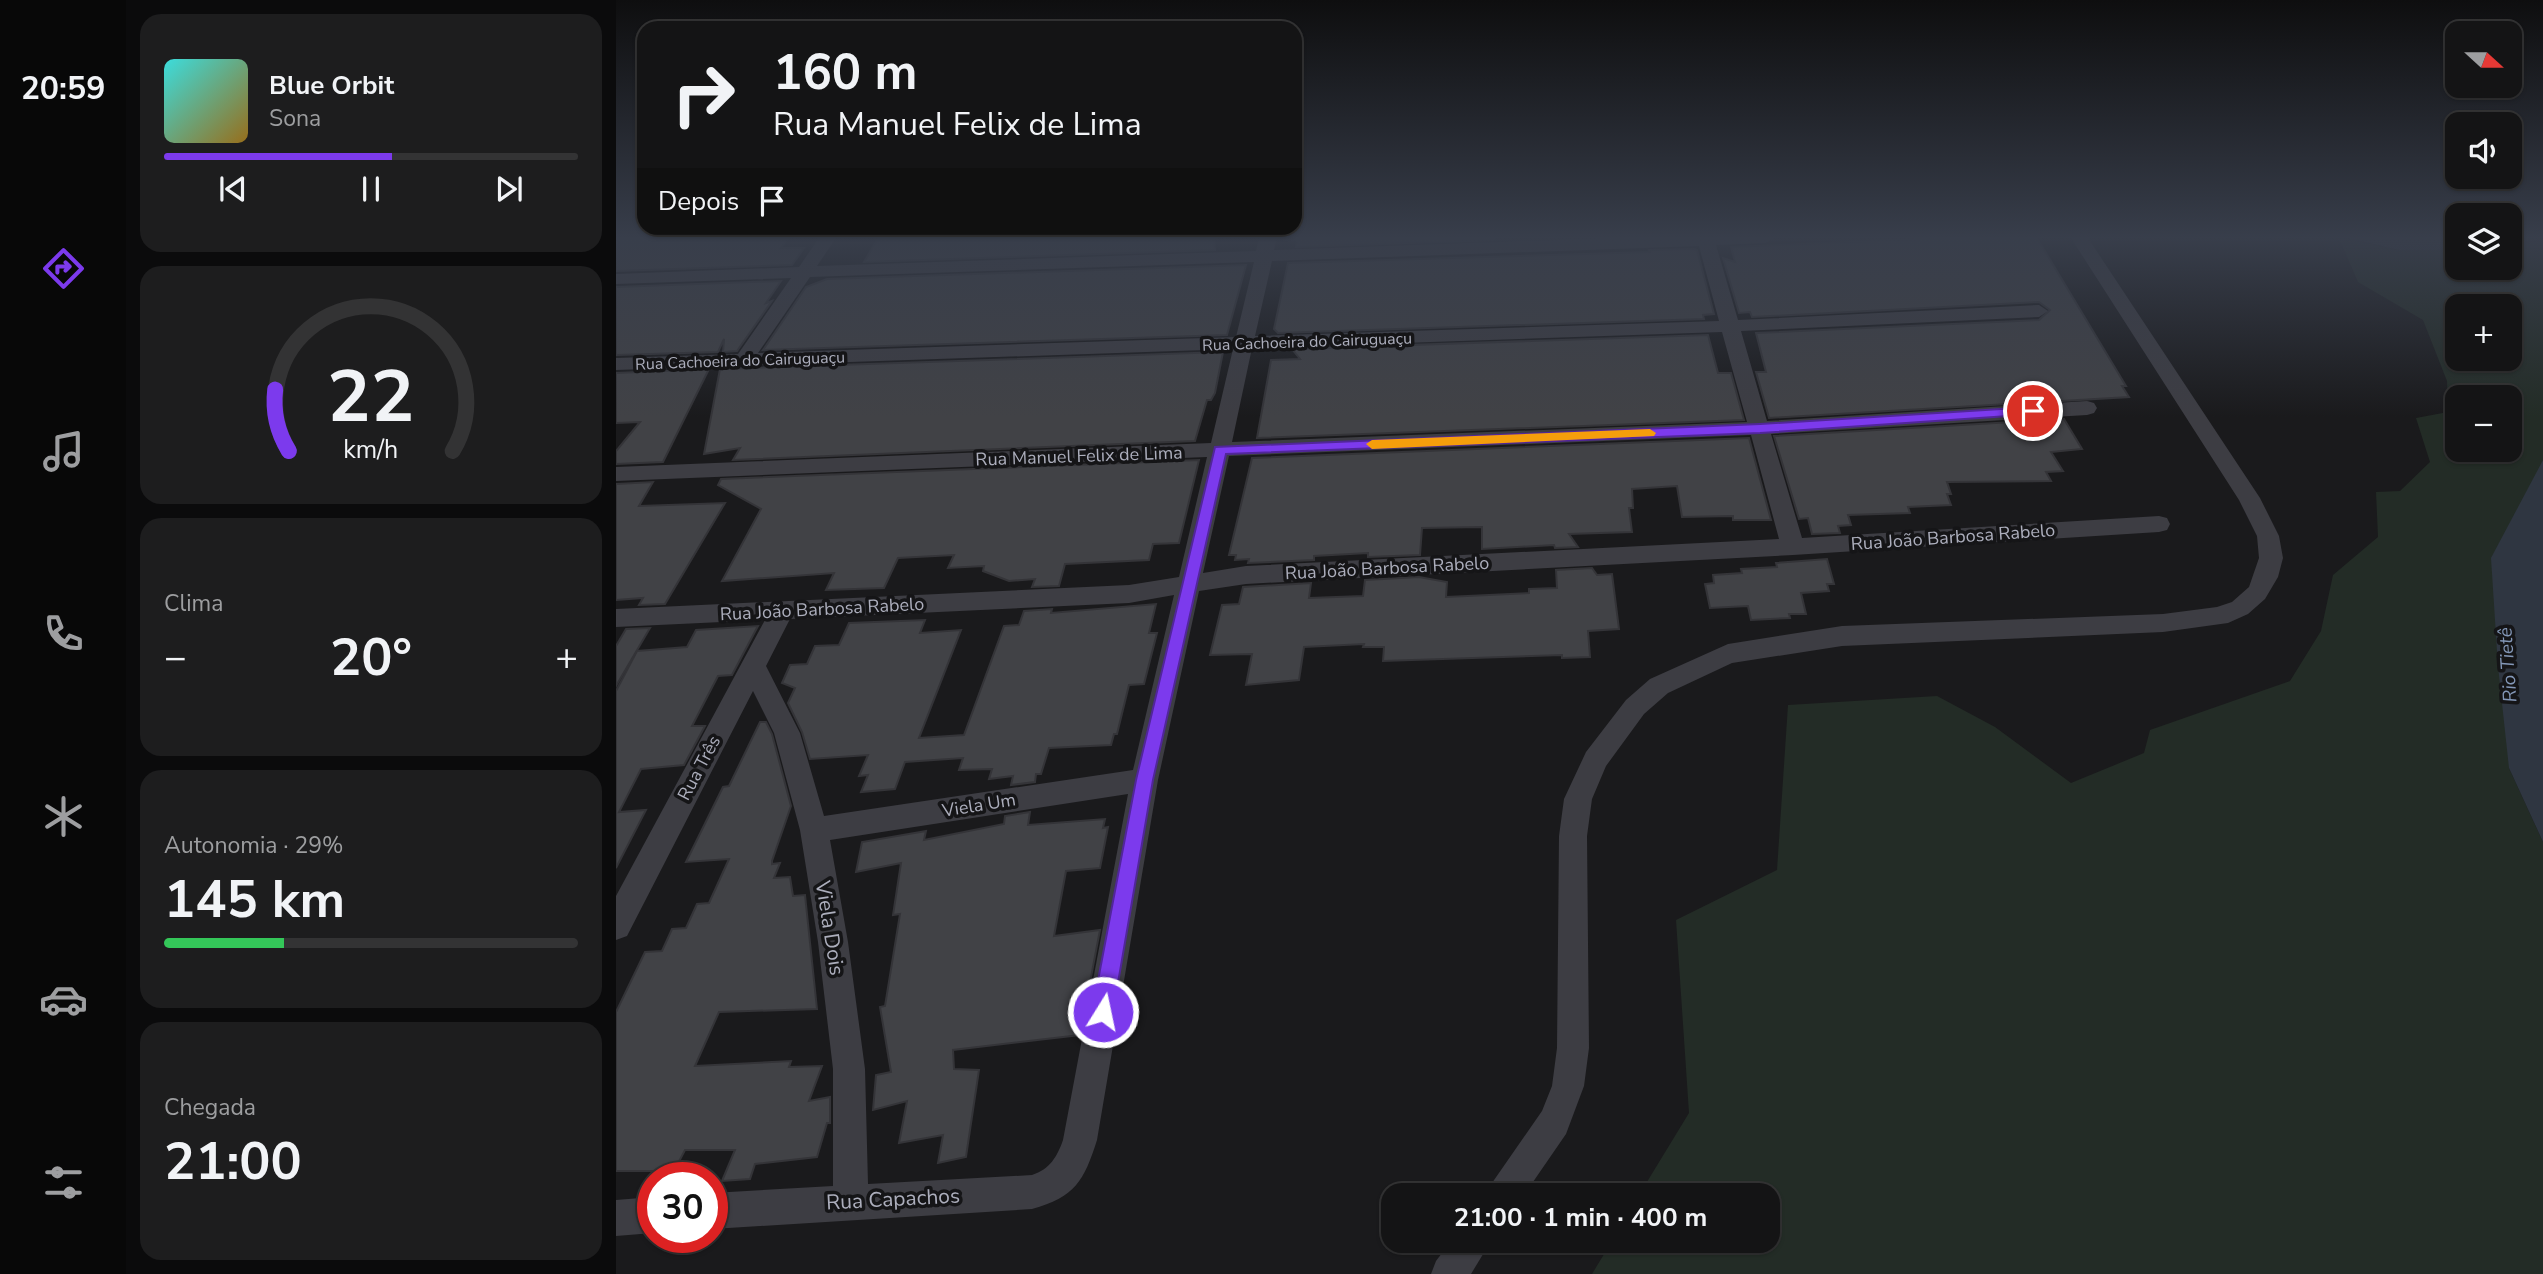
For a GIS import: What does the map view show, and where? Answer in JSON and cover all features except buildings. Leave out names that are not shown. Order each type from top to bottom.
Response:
[{"type":"street","points":[[744,359],[786,297]]},
{"type":"street","points":[[1144,780],[1255,297]]},
{"type":"street","points":[[1721,297],[1793,547]]},
{"type":"street","points":[[1512,1183],[1554,1122],[1568,1086],[1573,1048],[1573,836],[1578,799],[1595,760],[1635,707],[1659,686],[1728,654],[1842,636],[2163,623],[2219,616],[2240,608],[2257,593],[2266,577],[2271,558],[2269,536],[2249,498],[2118,297]]},
{"type":"street","name":"Rua Cachoeira do Cairuguaçu","points":[[616,364],[1245,344],[2039,311]]},
{"type":"street","name":"Rua Manuel Felix de Lima","points":[[616,474],[1760,428],[2087,408]]},
{"type":"street","name":"Rua João Barbosa Rabelo","points":[[616,618],[1129,594],[1245,575],[1793,547],[2159,524]]},
{"type":"street","name":"Rua Três","points":[[616,926],[782,611]]},
{"type":"street","name":"Viela Dois","points":[[753,666],[787,733],[814,830],[833,942],[849,1069],[851,1201]]},
{"type":"street","name":"Viela Um","points":[[814,830],[1144,780]]},
{"type":"street","name":"Rua Capachos","points":[[728,1210],[1032,1192],[1060,1181],[1068,1172],[1080,1140],[1144,780]]},
{"type":"street","points":[[616,1218],[637,1216]]},
{"type":"street","points":[[1449,1274],[1464,1253]]},
{"type":"shaded area","points":[[2384,297],[2445,297],[2445,371],[2522,371],[2522,297],[2543,297],[2543,460],[2509,768],[2543,842],[2543,1274],[1592,1274],[1605,1253],[1780,1253],[1780,1183],[1646,1183],[1689,1113],[1676,920],[1777,870],[1788,705],[1937,696],[1995,727],[2071,783],[2144,753],[2150,730],[2290,681],[2321,631],[2333,575],[2378,537],[2376,492],[2400,491],[2430,462],[2416,418],[2445,413],[2445,462],[2522,462],[2522,385],[2447,385],[2423,320]]},
{"type":"water","name":"Rio Tietê","points":[[2543,460],[2543,842],[2509,768],[2498,666],[2491,558]]},
{"type":"slow traffic","points":[[1372,444],[1650,433]]},
{"type":"route","points":[[1103,1012],[1144,780],[1220,450],[1760,428],[2033,411]]}]
